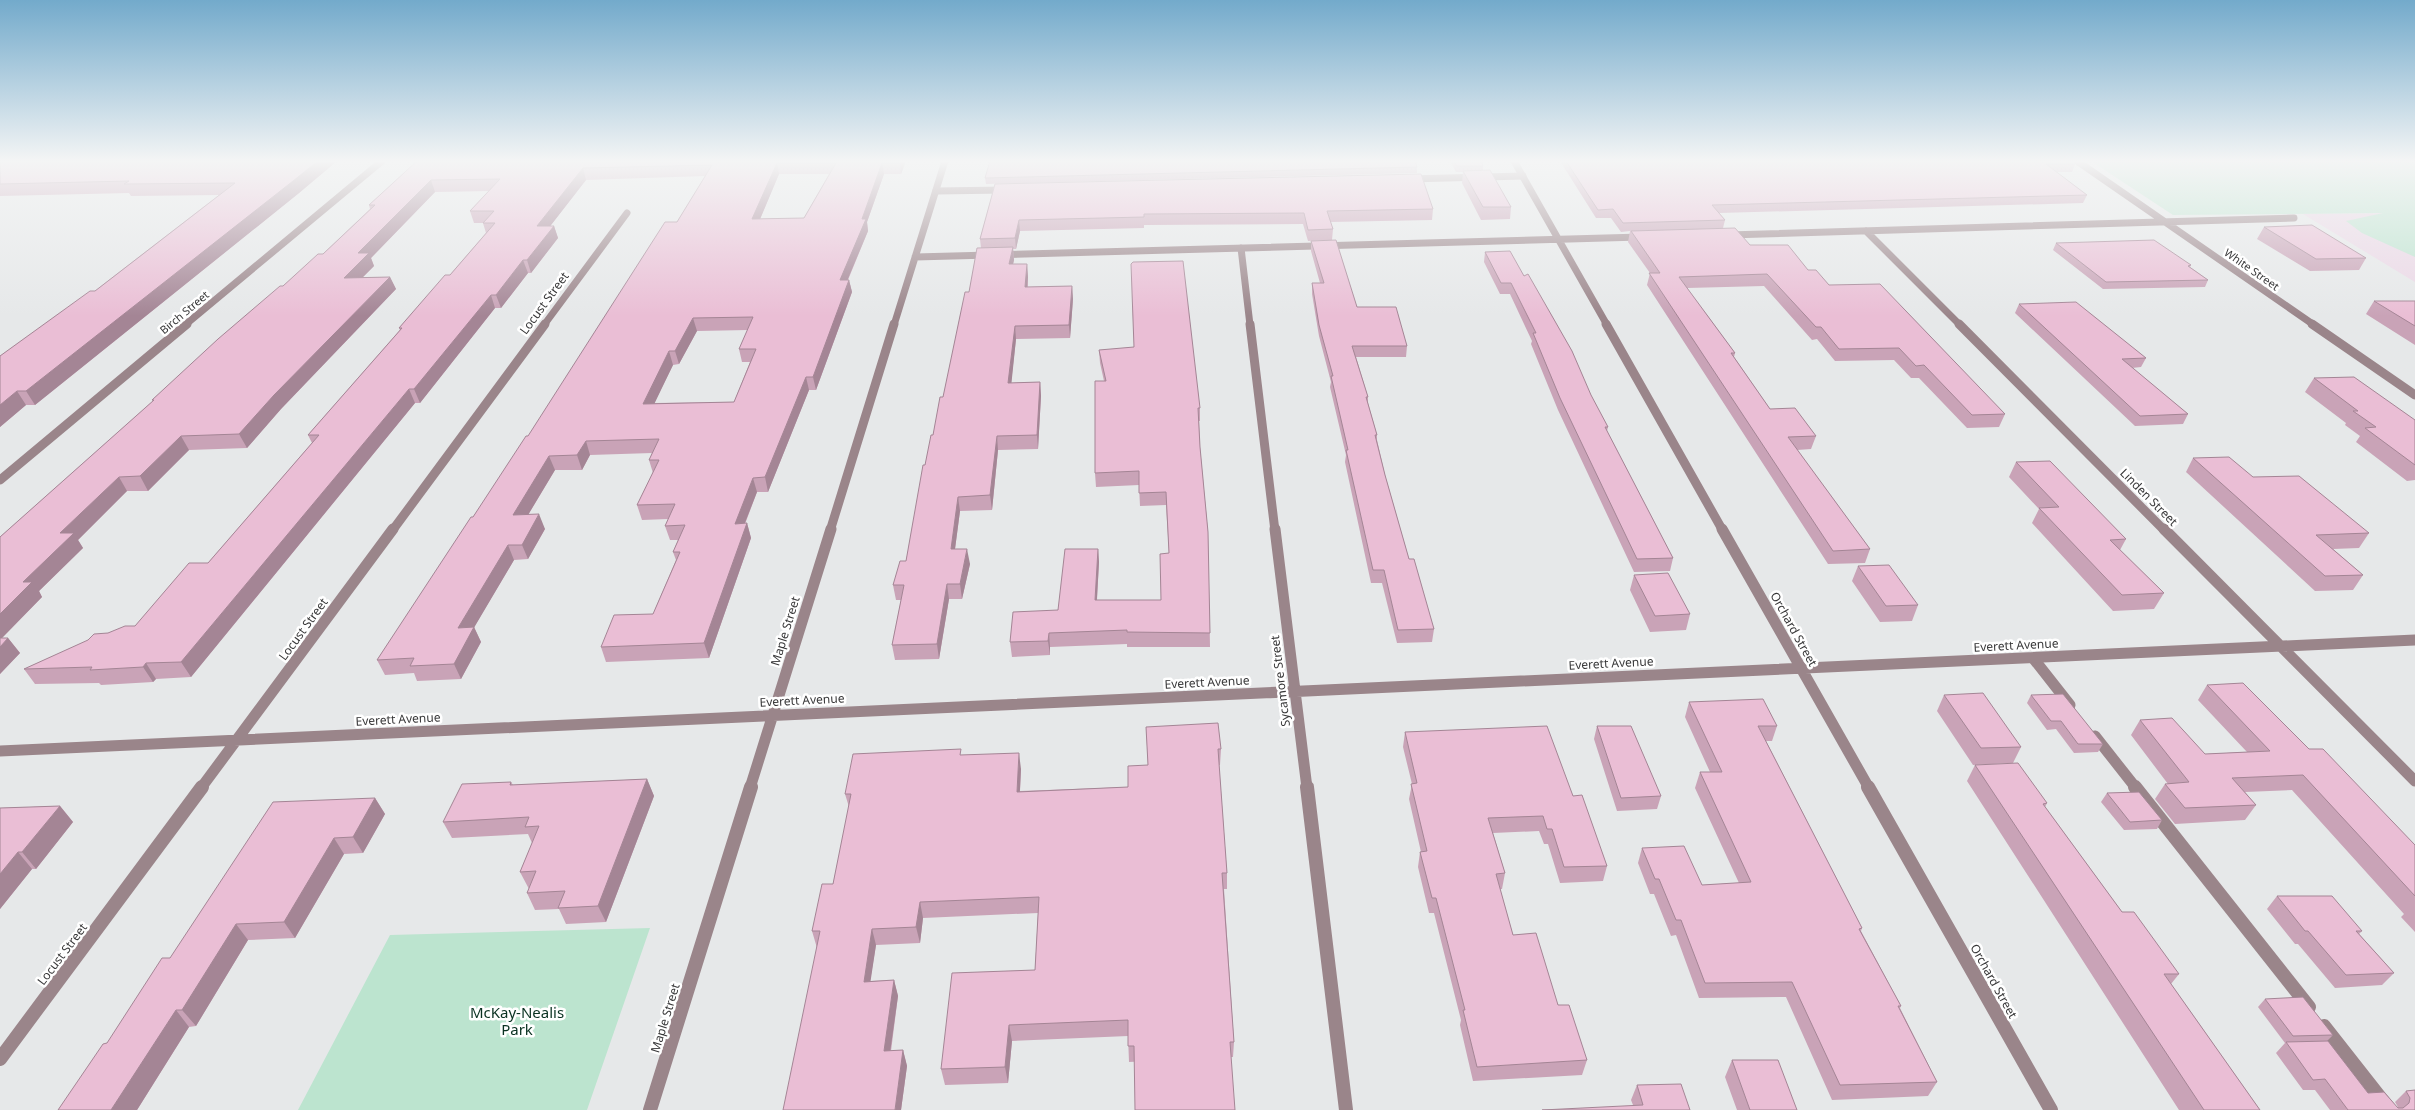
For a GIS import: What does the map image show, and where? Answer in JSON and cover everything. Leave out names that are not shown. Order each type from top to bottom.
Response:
[{"type":"street","name":"Birch Street","points":[[0,480],[320,213]]},
{"type":"street","name":"Locust Street","points":[[0,1059],[627,213]]},
{"type":"street","name":"Maple Street","points":[[650,1110],[930,213]]},
{"type":"street","name":"Orchard Street","points":[[1544,213],[2051,1110]]},
{"type":"street","name":"White Street","points":[[2151,213],[2415,395]]},
{"type":"street","points":[[1717,235],[2294,218]]},
{"type":"street","name":"Linden Street","points":[[1866,231],[2415,781]]},
{"type":"street","points":[[916,257],[1648,237]]},
{"type":"street","name":"Sycamore Street","points":[[1241,248],[1346,1110]]},
{"type":"street","name":"Everett Avenue","points":[[0,751],[2415,640]]},
{"type":"street","points":[[2033,658],[2076,712]]},
{"type":"street","points":[[2089,728],[2390,1110]]},
{"type":"shaded area","points":[[2415,213],[2415,282],[2303,214]]},
{"type":"green space","points":[[2170,213],[2415,213],[2415,257],[2362,233],[2346,221],[2383,213],[2173,215]]},
{"type":"green space","name":"McKay-Nealis Park","points":[[650,928],[587,1110],[298,1110],[390,935]]},
{"type":"building","points":[[196,213],[252,213],[26,391],[17,391],[0,405],[0,356],[90,291],[95,291]]},
{"type":"building","points":[[367,213],[398,213],[358,253],[369,253],[344,278],[390,277],[274,395],[239,434],[181,436],[140,476],[119,477],[60,533],[74,533],[23,582],[32,582],[0,614],[0,537],[154,400],[152,400],[218,339],[280,286],[283,286],[318,254],[323,254]]},
{"type":"building","points":[[492,213],[547,213],[537,226],[554,226],[527,260],[523,260],[496,295],[491,295],[414,389],[409,389],[181,662],[146,663],[143,667],[90,670],[92,667],[24,669],[88,640],[94,634],[108,633],[125,626],[135,626],[189,563],[208,563],[319,435],[308,435],[402,328],[399,328],[445,275],[450,275],[495,223],[483,223]]},
{"type":"building","points":[[683,213],[755,213],[752,219],[804,218],[807,213],[864,213],[862,219],[866,219],[840,280],[849,280],[813,377],[806,377],[765,477],[753,478],[735,524],[747,523],[704,643],[601,647],[614,615],[653,614],[680,552],[673,552],[685,525],[665,526],[675,504],[637,505],[659,460],[649,460],[659,439],[586,441],[577,455],[549,456],[513,515],[539,514],[522,545],[508,545],[458,628],[474,627],[454,664],[410,666],[414,658],[377,660],[471,517],[473,517],[526,436],[528,436],[665,222],[677,222]],"holes":[[[753,317],[739,349],[756,349],[734,402],[643,404],[669,351],[675,351],[693,318]]]},
{"type":"building","points":[[987,213],[1328,213],[1333,229],[1308,230],[1304,213],[1144,214],[1144,217],[1019,220],[1015,238],[980,239]]},
{"type":"building","points":[[1616,213],[1719,213],[1725,220],[1623,223]]},
{"type":"building","points":[[2312,225],[2366,258],[2316,259],[2264,227]]},
{"type":"building","points":[[1735,228],[1750,245],[1788,245],[1808,270],[1816,270],[1829,285],[1880,284],[2005,414],[1972,415],[1924,365],[1916,366],[1899,348],[1839,349],[1821,327],[1816,327],[1767,274],[1679,277],[1735,353],[1731,353],[1770,409],[1795,408],[1816,436],[1788,437],[1870,549],[1833,551],[1649,273],[1660,273],[1631,231]]},
{"type":"building","points":[[1336,240],[1357,307],[1396,307],[1407,346],[1352,346],[1368,397],[1366,397],[1377,435],[1375,435],[1385,475],[1409,559],[1414,559],[1434,629],[1398,630],[1384,570],[1373,570],[1346,450],[1348,450],[1331,376],[1333,376],[1319,325],[1312,283],[1324,283],[1311,241]]},
{"type":"building","points":[[2154,240],[2191,265],[2188,266],[2208,280],[2106,282],[2056,243]]},
{"type":"building","points":[[1013,247],[1009,264],[1027,264],[1025,287],[1072,286],[1069,325],[1015,326],[1008,383],[1040,382],[1037,435],[997,436],[990,495],[958,497],[951,549],[967,549],[960,584],[947,584],[937,644],[892,645],[904,585],[893,585],[900,561],[906,561],[923,465],[925,465],[931,435],[933,435],[940,397],[943,397],[965,292],[969,292],[977,248]]},
{"type":"building","points":[[1510,251],[1524,276],[1528,274],[1572,351],[1591,395],[1608,427],[1605,427],[1673,558],[1637,559],[1560,398],[1533,333],[1536,333],[1511,283],[1501,283],[1485,252]]},
{"type":"building","points":[[1183,261],[1200,408],[1198,408],[1200,447],[1208,532],[1210,633],[1127,632],[1127,630],[1049,633],[1048,641],[1010,642],[1013,612],[1058,610],[1065,549],[1098,549],[1095,600],[1161,600],[1160,554],[1169,553],[1166,492],[1139,493],[1139,471],[1095,473],[1095,381],[1106,381],[1099,350],[1134,347],[1131,264],[1133,262]]},
{"type":"building","points":[[2374,301],[2415,301],[2415,326]]},
{"type":"building","points":[[2076,302],[2146,358],[2122,359],[2188,414],[2140,416],[2019,304]]},
{"type":"building","points":[[2354,377],[2415,420],[2415,465],[2365,428],[2376,427],[2353,411],[2358,411],[2314,378]]},
{"type":"building","points":[[2229,457],[2253,477],[2299,476],[2369,533],[2316,535],[2363,575],[2325,576],[2193,458]]},
{"type":"building","points":[[2050,461],[2126,539],[2110,540],[2164,593],[2122,595],[2039,508],[2059,507],[2016,462]]},
{"type":"building","points":[[1889,565],[1918,605],[1886,606],[1858,566]]},
{"type":"building","points":[[1668,573],[1690,614],[1655,616],[1634,575]]},
{"type":"building","points":[[0,638],[8,638],[0,647]]},
{"type":"building","points":[[2243,683],[2309,749],[2323,749],[2415,845],[2415,896],[2303,775],[2232,778],[2256,805],[2185,808],[2165,784],[2189,782],[2140,720],[2172,718],[2205,754],[2270,751],[2207,685]]},
{"type":"building","points":[[1983,693],[2021,747],[1981,748],[1944,695]]},
{"type":"building","points":[[2063,694],[2103,744],[2078,744],[2061,721],[2051,721],[2031,695]]},
{"type":"building","points":[[1763,699],[1777,726],[1758,726],[1862,928],[1859,929],[1901,1006],[1898,1006],[1937,1082],[1840,1085],[1792,982],[1705,983],[1681,920],[1676,920],[1659,879],[1655,879],[1642,848],[1684,846],[1702,885],[1751,882],[1700,772],[1722,772],[1689,702]]},
{"type":"building","points":[[1218,723],[1221,749],[1218,749],[1227,873],[1222,873],[1234,1042],[1230,1042],[1235,1110],[1135,1110],[1134,1046],[1128,1046],[1128,1020],[1009,1025],[1005,1067],[941,1069],[952,973],[1035,970],[1039,897],[920,902],[916,927],[872,929],[864,982],[894,980],[884,1051],[903,1050],[895,1110],[783,1110],[820,931],[812,931],[822,884],[833,884],[851,794],[845,794],[853,754],[961,749],[960,755],[1019,753],[1017,792],[1128,787],[1128,766],[1148,765],[1146,727]]},
{"type":"building","points":[[1547,726],[1573,796],[1582,795],[1607,866],[1564,867],[1552,829],[1547,829],[1543,816],[1488,818],[1505,873],[1496,874],[1513,935],[1536,933],[1558,1005],[1569,1005],[1587,1060],[1477,1067],[1463,1010],[1465,1010],[1436,898],[1432,898],[1420,852],[1427,851],[1411,784],[1417,783],[1405,732]]},
{"type":"building","points":[[1597,726],[1631,726],[1661,796],[1621,798]]},
{"type":"building","points":[[2018,763],[2047,803],[2043,804],[2122,912],[2134,912],[2179,974],[2164,974],[2260,1110],[2204,1110],[1975,765]]},
{"type":"building","points":[[647,779],[598,906],[558,908],[565,891],[527,893],[536,871],[520,872],[539,826],[525,827],[529,817],[443,822],[462,784],[511,782],[510,785]]},
{"type":"building","points":[[2139,792],[2162,820],[2130,822],[2107,793]]},
{"type":"building","points":[[375,798],[353,837],[334,838],[284,922],[236,924],[182,1010],[176,1010],[111,1110],[58,1110],[103,1044],[107,1043],[162,958],[170,958],[273,802]]},
{"type":"building","points":[[60,806],[22,852],[18,852],[0,874],[0,808]]},
{"type":"building","points":[[2277,896],[2332,896],[2362,931],[2356,931],[2394,973],[2346,975],[2308,931],[2305,931]]},
{"type":"building","points":[[2303,997],[2333,1035],[2293,1036],[2265,999]]},
{"type":"building","points":[[2328,1041],[2368,1093],[2384,1092],[2398,1108],[2403,1108],[2409,1103],[2410,1098],[2406,1091],[2415,1090],[2415,1110],[2348,1110],[2325,1079],[2313,1080],[2286,1042]]},
{"type":"building","points":[[1732,1060],[1778,1060],[1797,1110],[1750,1110]]},
{"type":"building","points":[[1681,1084],[1690,1110],[1542,1110],[1643,1105],[1637,1085]]}]
